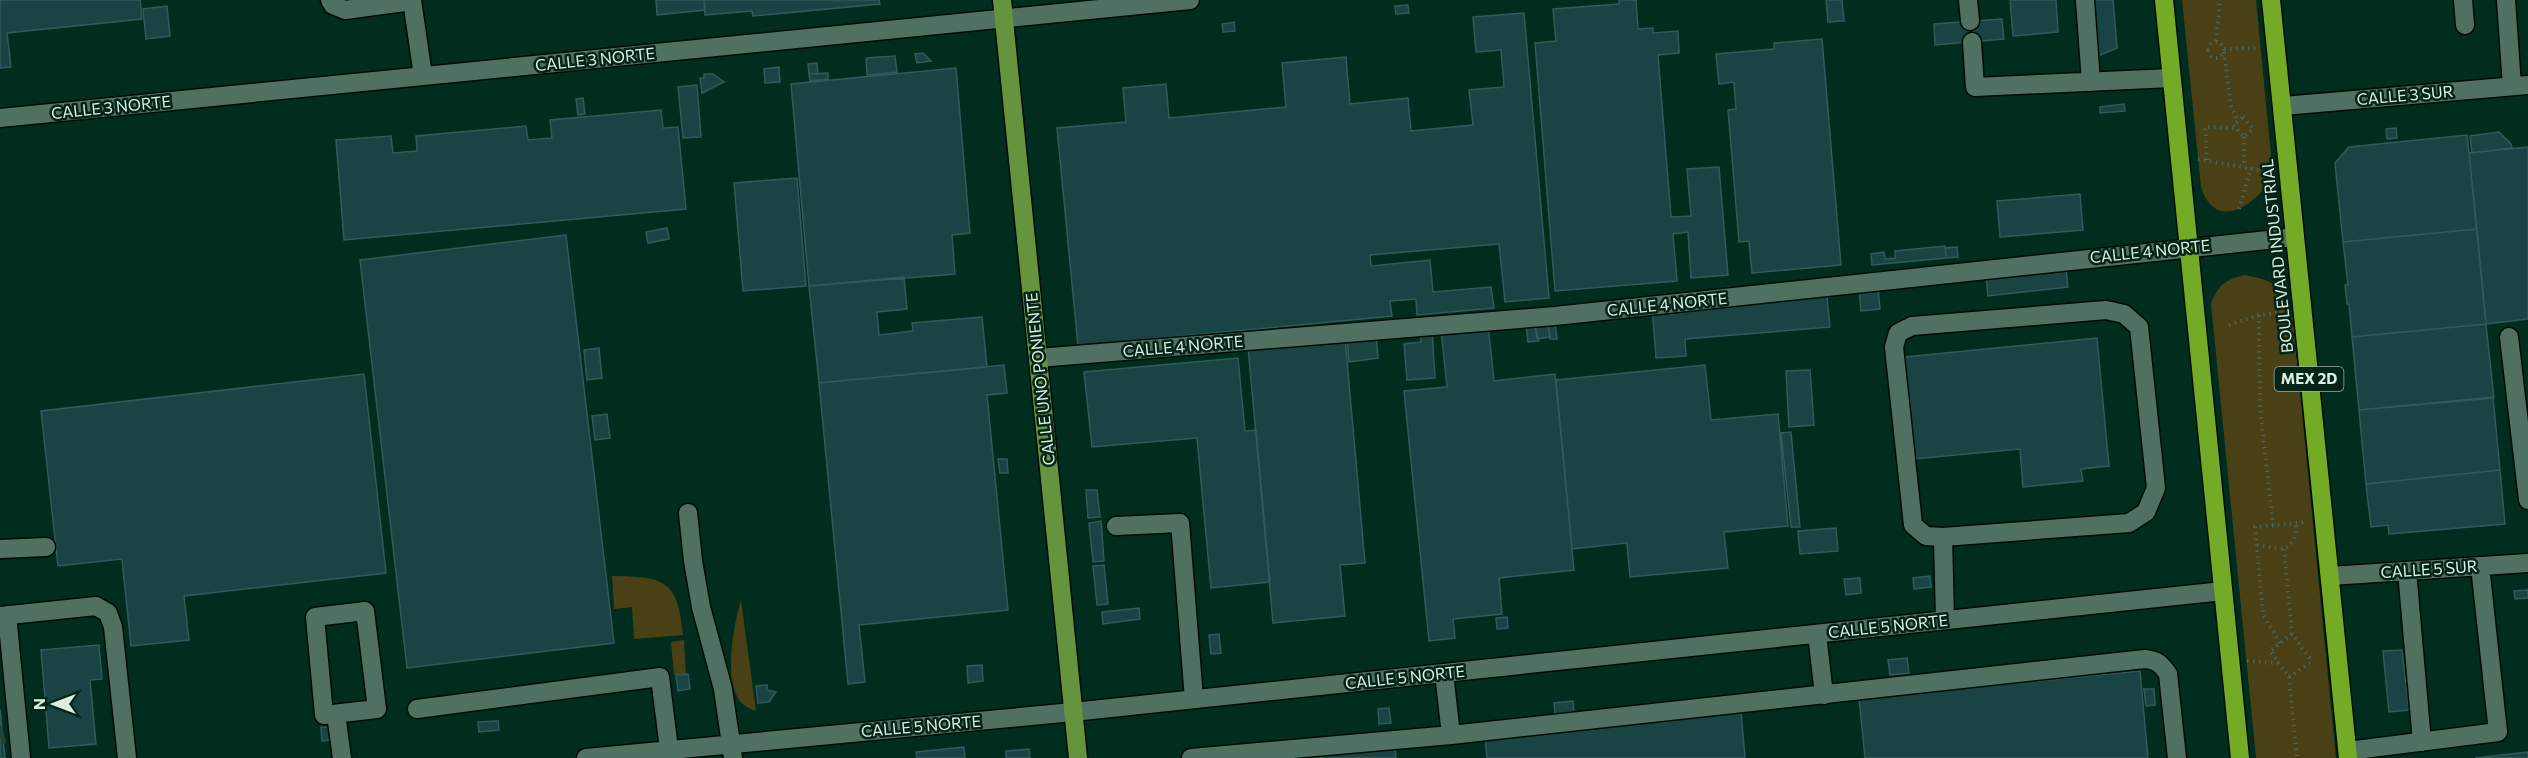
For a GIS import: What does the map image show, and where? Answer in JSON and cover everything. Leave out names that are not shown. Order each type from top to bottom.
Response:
[{"type":"highway","points":[[2164,0],[2240,758]]},
{"type":"highway","name":"BOULEVARD INDUSTRIAL","points":[[2271,0],[2348,755]]},
{"type":"main road","name":"CALLE UNO PONIENTE","points":[[1002,0],[1078,758]]},
{"type":"street","points":[[330,0],[333,5],[345,10],[412,0],[423,76]]},
{"type":"street","name":"CALLE 3 NORTE","points":[[0,118],[1190,0]]},
{"type":"street","points":[[1968,0],[1970,21]]},
{"type":"street","points":[[2085,0],[2091,82]]},
{"type":"street","points":[[2463,0],[2465,25]]},
{"type":"street","points":[[2506,0],[2520,85]]},
{"type":"street","points":[[1972,42],[1975,87],[2172,78]]},
{"type":"street","name":"CALLE 3 SUR","points":[[2282,106],[2520,85]]},
{"type":"street","name":"CALLE 4 NORTE","points":[[1038,358],[1555,316],[2295,237]]},
{"type":"street","points":[[2106,310],[2124,314],[2139,327],[2156,488],[2146,512],[2130,523],[1943,537],[1926,536],[1913,525],[1894,347],[1898,333],[1912,326],[2106,310]]},
{"type":"street","points":[[2509,337],[2528,500]]},
{"type":"street","points":[[688,513],[697,584],[723,689],[732,750]]},
{"type":"street","points":[[1116,526],[1180,522],[1194,699]]},
{"type":"street","points":[[1943,537],[1945,620]]},
{"type":"street","points":[[0,549],[46,547]]},
{"type":"street","name":"CALLE 5 SUR","points":[[2330,576],[2528,563]]},
{"type":"street","points":[[2348,755],[2498,732],[2480,566]]},
{"type":"street","points":[[2406,571],[2422,742]]},
{"type":"street","name":"CALLE 5 NORTE","points":[[586,758],[669,749],[732,750],[2223,591]]},
{"type":"street","points":[[21,758],[11,733],[3,615],[96,606],[108,613],[114,627],[127,758]]},
{"type":"street","points":[[365,611],[377,709],[336,714],[324,715],[315,617],[365,611]]},
{"type":"street","points":[[1817,633],[1824,696]]},
{"type":"street","points":[[1191,758],[1451,735],[2155,660],[2162,664],[2168,674],[2177,758]]},
{"type":"street","points":[[1444,673],[1451,735]]},
{"type":"street","points":[[417,709],[660,676],[669,749]]},
{"type":"street","points":[[336,714],[342,758]]},
{"type":"path","points":[[2220,0],[2216,41],[2208,47],[2211,56],[2221,56],[2224,50]]},
{"type":"path","points":[[2216,41],[2221,43],[2224,50],[2231,106],[2238,121]]},
{"type":"path","points":[[2224,50],[2276,48]]},
{"type":"path","points":[[2235,128],[2233,125],[2243,117],[2253,129],[2244,137]]},
{"type":"path","points":[[2207,160],[2205,127],[2235,128],[2244,137],[2244,167]]},
{"type":"path","points":[[2179,155],[2289,176]]},
{"type":"path","points":[[2239,209],[2251,168]]},
{"type":"path","points":[[2229,325],[2259,315],[2302,310]]},
{"type":"path","points":[[2259,315],[2260,407],[2273,525]]},
{"type":"path","points":[[2280,643],[2263,615],[2255,527],[2324,521]]},
{"type":"path","points":[[2257,545],[2284,549],[2292,543],[2297,534],[2296,523]]},
{"type":"path","points":[[2284,549],[2292,634],[2312,661],[2289,677]]},
{"type":"path","points":[[2292,634],[2270,651],[2289,677],[2297,758]]},
{"type":"path","points":[[2230,660],[2279,663]]},
{"type":"shaded area","points":[[0,0],[2528,0],[2528,758],[0,758]]},
{"type":"shaded area","points":[[2182,0],[2256,0],[2273,176],[2257,196],[2237,210],[2226,212],[2216,209],[2208,201],[2201,187]]},
{"type":"shaded area","points":[[2245,275],[2275,285],[2285,295],[2292,311],[2336,758],[2256,758],[2211,304],[2224,284]]},
{"type":"shaded area","points":[[612,576],[656,580],[665,585],[677,602],[683,635],[634,639],[632,607],[614,609]]},
{"type":"shaded area","points":[[741,600],[756,711],[740,701],[732,680],[733,637]]},
{"type":"shaded area","points":[[684,640],[686,675],[674,675],[671,642]]},
{"type":"building","points":[[0,0],[140,0],[142,19],[7,33],[11,67],[0,68]]},
{"type":"building","points":[[656,0],[704,0],[705,10],[657,15]]},
{"type":"building","points":[[704,0],[879,0],[880,4],[753,16],[752,11],[705,15]]},
{"type":"building","points":[[1619,0],[1636,0],[1638,29],[1653,28],[1653,33],[1678,31],[1679,53],[1658,55],[1671,217],[1691,216],[1687,169],[1719,167],[1728,275],[1691,278],[1688,232],[1673,234],[1677,281],[1555,291],[1535,43],[1556,41],[1553,9],[1619,4]]},
{"type":"building","points":[[1826,0],[1842,0],[1844,21],[1828,22]]},
{"type":"building","points":[[2010,0],[2056,0],[2058,32],[2013,36]]},
{"type":"building","points":[[2093,0],[2113,0],[2117,48],[2098,56]]},
{"type":"building","points":[[1408,5],[1409,13],[1396,14],[1395,6]]},
{"type":"building","points":[[167,6],[170,36],[146,39],[143,9]]},
{"type":"building","points":[[1524,13],[1549,298],[1505,302],[1499,244],[1370,255],[1371,266],[1430,260],[1433,292],[1491,287],[1494,308],[1417,315],[1416,299],[1390,301],[1392,316],[1078,346],[1057,128],[1126,122],[1123,88],[1166,84],[1169,118],[1286,107],[1282,63],[1346,57],[1350,104],[1408,98],[1411,131],[1473,125],[1469,90],[1504,87],[1501,50],[1476,52],[1473,17]]},
{"type":"building","points":[[2002,19],[2004,39],[1935,45],[1934,24]]},
{"type":"building","points":[[1234,22],[1235,31],[1223,32],[1222,24]]},
{"type":"building","points":[[1822,39],[1841,265],[1752,273],[1749,241],[1739,242],[1728,110],[1736,109],[1734,82],[1719,84],[1716,54],[1774,49],[1774,43]]},
{"type":"building","points":[[923,53],[931,61],[917,63],[915,54]]},
{"type":"building","points":[[895,56],[897,72],[867,75],[866,58]]},
{"type":"building","points":[[817,63],[818,74],[809,74],[808,64]]},
{"type":"building","points":[[779,67],[780,82],[765,83],[764,69]]},
{"type":"building","points":[[956,68],[970,233],[952,235],[955,274],[809,286],[791,84]]},
{"type":"building","points":[[828,73],[828,79],[810,81],[809,74]]},
{"type":"building","points":[[704,74],[713,74],[724,82],[702,93],[700,78],[704,78]]},
{"type":"building","points":[[697,85],[701,137],[683,138],[678,87]]},
{"type":"building","points":[[583,98],[585,114],[578,115],[576,99]]},
{"type":"building","points":[[2124,104],[2125,111],[2100,113],[2100,107]]},
{"type":"building","points":[[661,110],[663,128],[678,127],[686,209],[344,240],[336,140],[391,136],[393,153],[417,151],[416,136],[526,126],[528,140],[552,138],[550,120]]},
{"type":"building","points":[[2396,128],[2397,138],[2387,139],[2386,129]]},
{"type":"building","points":[[2499,132],[2512,148],[2472,153],[2470,136]]},
{"type":"building","points":[[2467,135],[2477,229],[2343,242],[2335,163],[2349,147]]},
{"type":"building","points":[[2528,147],[2528,319],[2486,324],[2469,153]]},
{"type":"building","points":[[797,178],[806,286],[743,291],[734,183]]},
{"type":"building","points":[[2080,194],[2083,230],[2000,237],[1997,201]]},
{"type":"building","points":[[667,228],[669,239],[648,243],[646,232]]},
{"type":"building","points":[[2477,229],[2486,324],[2352,337],[2345,285],[2348,285],[2343,242]]},
{"type":"building","points":[[566,235],[614,643],[407,668],[360,260]]},
{"type":"building","points":[[1945,246],[1946,258],[1872,265],[1871,254],[1884,252],[1885,259],[1895,258],[1895,251]]},
{"type":"building","points":[[1957,247],[1958,257],[1946,258],[1945,248]]},
{"type":"building","points":[[2066,268],[2068,287],[1988,296],[1986,276]]},
{"type":"building","points":[[904,277],[907,309],[877,312],[879,335],[913,331],[912,323],[982,317],[987,367],[819,383],[809,286]]},
{"type":"building","points":[[1878,287],[1880,309],[1861,311],[1859,288]]},
{"type":"building","points":[[1827,296],[1830,327],[1685,339],[1686,356],[1656,358],[1652,306],[1683,308]]},
{"type":"building","points":[[1548,322],[1555,322],[1557,339],[1550,339]]},
{"type":"building","points":[[1488,324],[1494,381],[1555,374],[1574,570],[1499,578],[1502,614],[1453,619],[1455,638],[1429,641],[1404,391],[1447,387],[1441,329]]},
{"type":"building","points":[[1526,324],[1535,326],[1539,341],[1528,342]]},
{"type":"building","points":[[1548,324],[1550,337],[1537,339],[1535,326]]},
{"type":"building","points":[[2486,324],[2494,398],[2359,410],[2352,337]]},
{"type":"building","points":[[1432,330],[1435,378],[1407,380],[1404,344],[1421,342],[1420,331]]},
{"type":"building","points":[[1376,336],[1378,358],[1349,362],[1347,339]]},
{"type":"building","points":[[1345,338],[1365,563],[1340,565],[1345,616],[1273,623],[1248,347]]},
{"type":"building","points":[[2097,338],[2109,466],[2081,469],[2083,481],[2023,487],[2020,449],[1914,459],[1905,357]]},
{"type":"building","points":[[599,348],[602,378],[587,380],[584,350]]},
{"type":"building","points":[[1238,358],[1245,431],[1256,430],[1270,582],[1211,588],[1197,438],[1092,447],[1084,372]]},
{"type":"building","points":[[1004,365],[1007,393],[987,395],[1008,610],[859,625],[865,682],[848,684],[819,383]]},
{"type":"building","points":[[1705,365],[1711,420],[1778,414],[1788,526],[1724,532],[1728,568],[1630,577],[1627,543],[1572,549],[1556,380]]},
{"type":"building","points":[[1810,370],[1814,425],[1789,427],[1786,371]]},
{"type":"building","points":[[364,374],[386,573],[184,596],[189,640],[131,646],[122,559],[58,566],[41,411]]},
{"type":"building","points":[[2493,397],[2500,470],[2366,484],[2359,410]]},
{"type":"building","points":[[607,414],[610,438],[595,440],[592,416]]},
{"type":"building","points":[[1791,432],[1800,527],[1791,527],[1781,433]]},
{"type":"building","points":[[998,459],[1007,459],[1008,473],[1000,473]]},
{"type":"building","points":[[2500,470],[2505,524],[2389,534],[2388,525],[2371,527],[2366,484]]},
{"type":"building","points":[[1086,490],[1097,490],[1100,517],[1088,518]]},
{"type":"building","points":[[1101,521],[1104,561],[1093,562],[1089,523]]},
{"type":"building","points":[[1836,528],[1838,551],[1800,554],[1798,531]]},
{"type":"building","points":[[1104,565],[1108,604],[1097,605],[1093,566]]},
{"type":"building","points":[[1930,576],[1931,587],[1914,589],[1913,578]]},
{"type":"building","points":[[1860,578],[1861,593],[1846,595],[1844,579]]},
{"type":"building","points":[[2528,590],[2528,598],[2515,599],[2514,591]]},
{"type":"building","points":[[1139,608],[1140,619],[1103,624],[1102,612]]},
{"type":"building","points":[[1507,617],[1508,628],[1497,629],[1496,618]]},
{"type":"building","points":[[1219,634],[1221,653],[1211,654],[1209,635]]},
{"type":"building","points":[[99,645],[102,679],[90,680],[96,744],[49,748],[41,650]]},
{"type":"building","points":[[2402,650],[2409,710],[2389,712],[2383,651]]},
{"type":"building","points":[[1907,658],[1909,673],[1890,675],[1888,660]]},
{"type":"building","points":[[982,665],[983,681],[968,683],[967,666]]},
{"type":"building","points":[[2140,671],[2148,758],[1865,758],[1859,698]]},
{"type":"building","points":[[688,674],[690,689],[678,691],[676,675]]},
{"type":"building","points":[[767,685],[767,690],[776,692],[769,702],[758,703],[756,686]]},
{"type":"building","points":[[2144,689],[2154,689],[2155,705],[2146,706]]},
{"type":"building","points":[[1573,701],[1574,712],[1555,714],[1554,703]]},
{"type":"building","points":[[1389,708],[1391,723],[1379,724],[1378,709]]},
{"type":"building","points":[[0,709],[5,758],[0,758]]},
{"type":"building","points":[[1741,712],[1745,758],[1487,758],[1485,737]]},
{"type":"building","points":[[498,721],[499,730],[479,732],[478,722]]},
{"type":"building","points":[[321,727],[329,727],[330,740],[322,741]]},
{"type":"building","points":[[964,747],[965,758],[917,758],[916,752]]},
{"type":"building","points":[[1395,747],[1396,758],[1281,758]]},
{"type":"building","points":[[1029,749],[1030,758],[1006,758],[1006,751]]},
{"type":"building","points":[[2528,752],[2528,758],[2475,758]]},
{"type":"tunnel","points":[[0,735],[4,734]]}]
